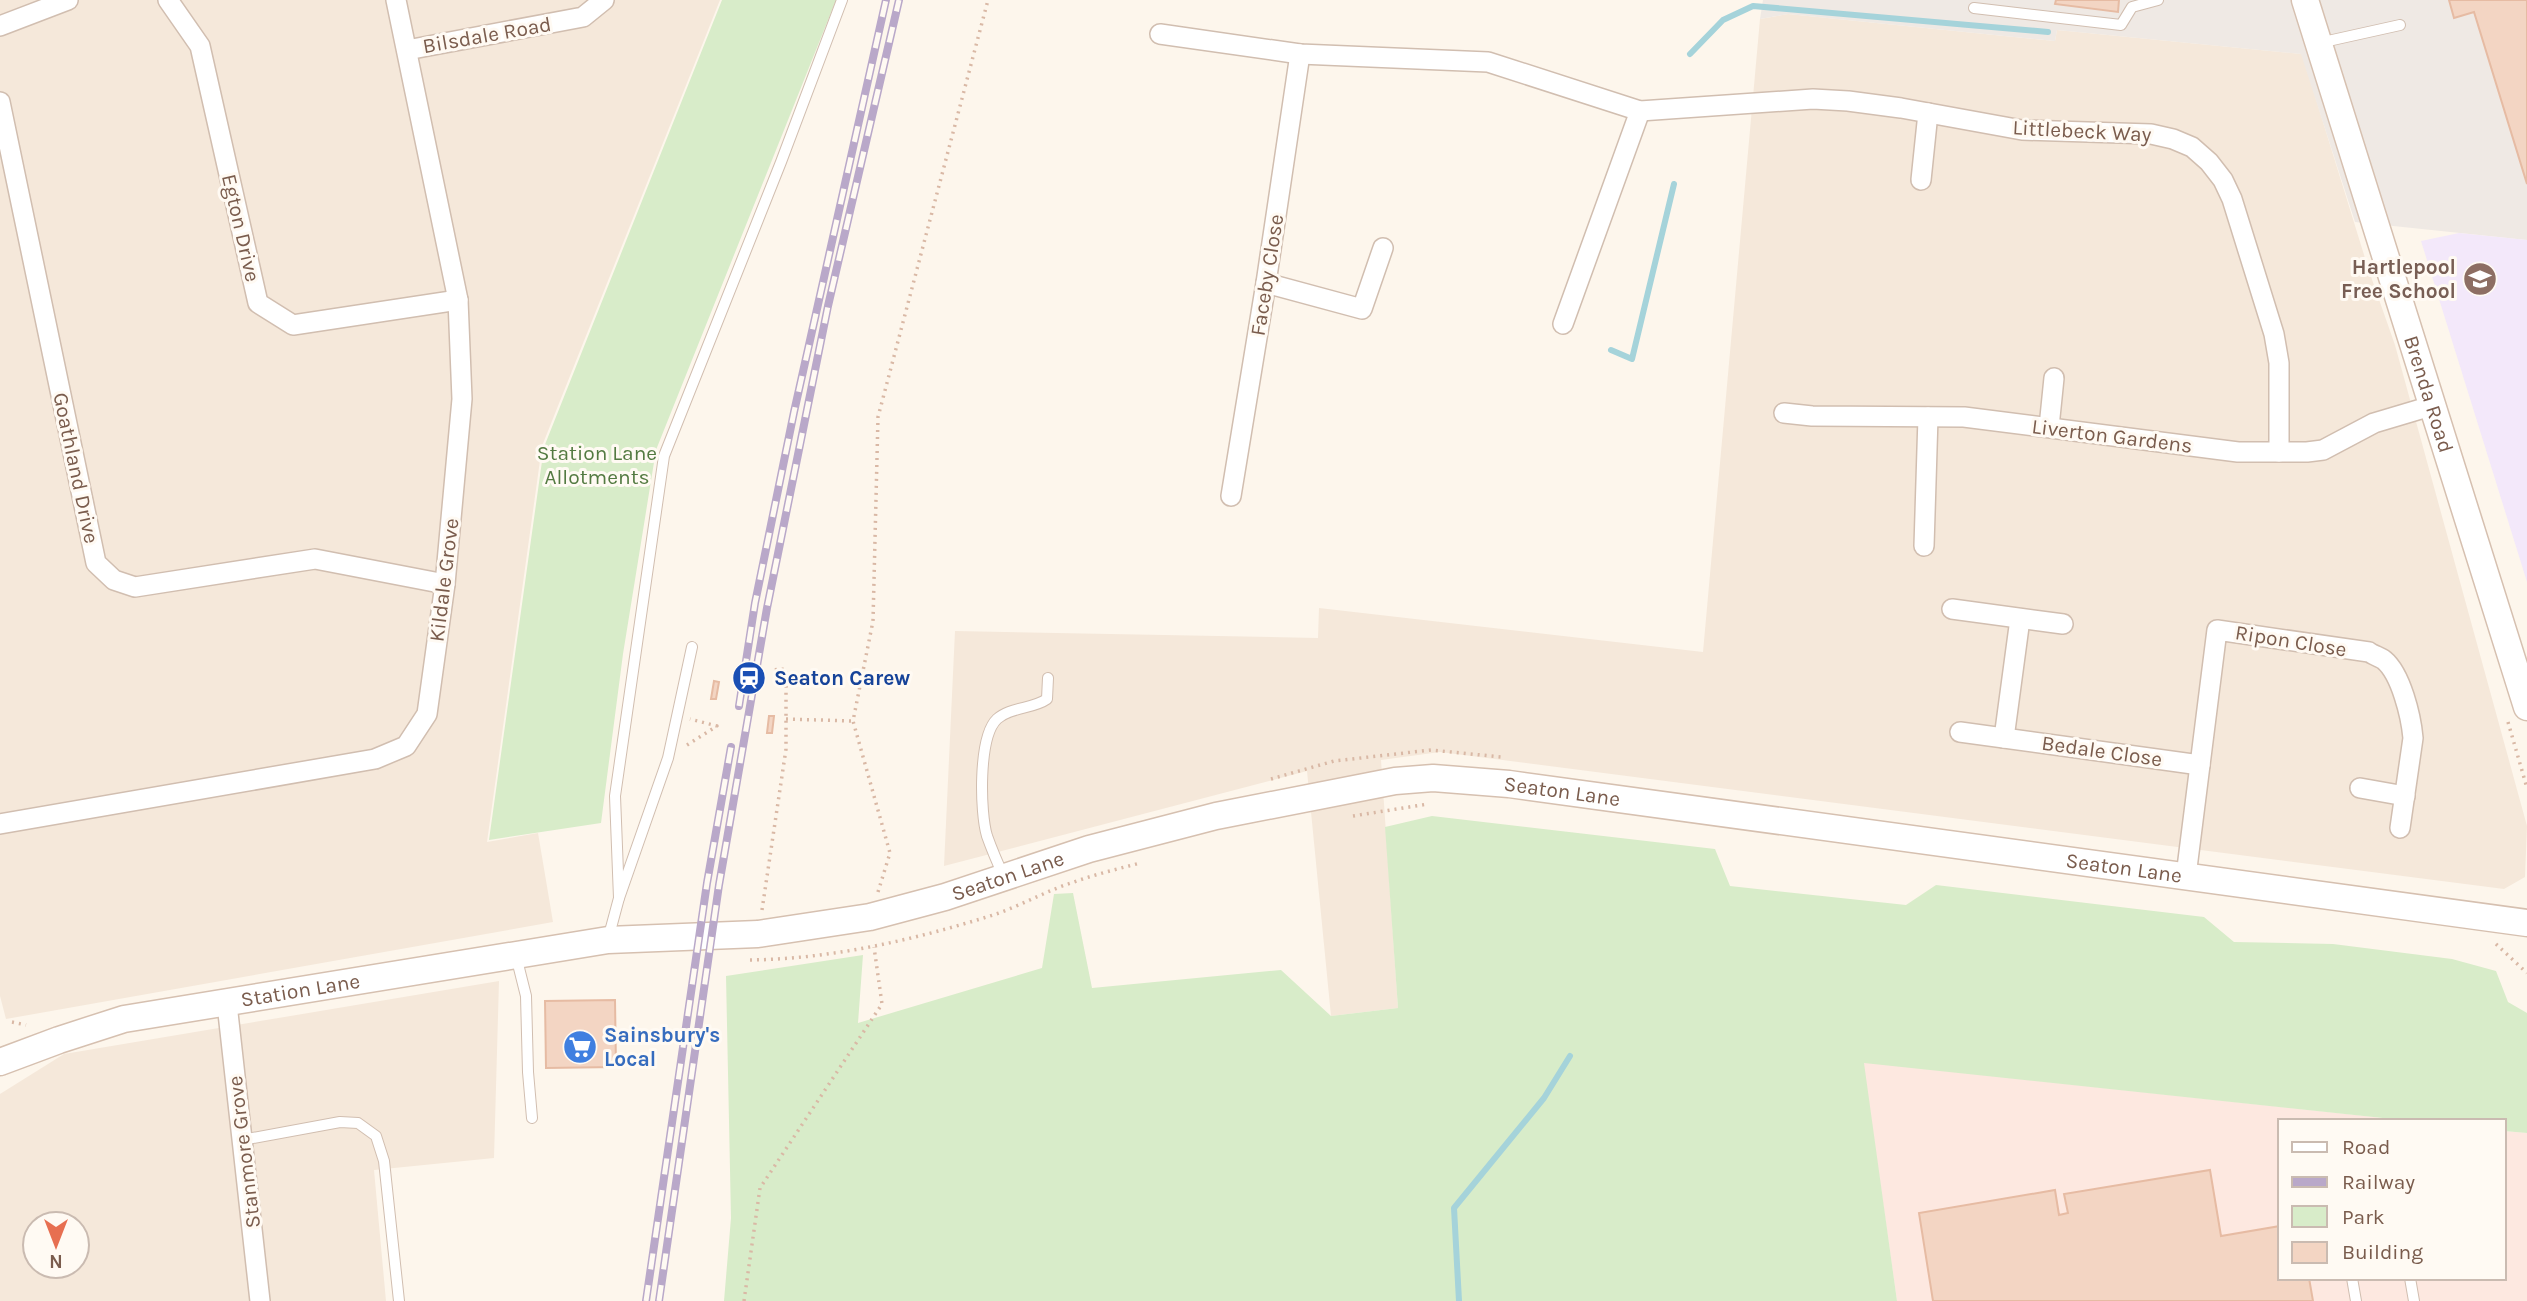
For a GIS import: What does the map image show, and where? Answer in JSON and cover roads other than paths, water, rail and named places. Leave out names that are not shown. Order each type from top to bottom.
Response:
[{"type":"main road","name":"Brenda Road","points":[[2305,0],[2527,707]]},
{"type":"main road","name":"Seaton Lane","points":[[608,940],[758,934],[870,917],[945,897],[1089,849],[1216,816],[1395,781],[1433,778],[1523,786],[2527,923]]},
{"type":"main road","name":"Station Lane","points":[[0,1062],[124,1019],[608,940]]},
{"type":"street","points":[[0,26],[68,0]]},
{"type":"street","name":"Egton Drive","points":[[167,0],[200,46],[258,303],[293,325],[458,300]]},
{"type":"street","name":"Kildale Grove","points":[[0,824],[375,759],[406,746],[427,714],[445,583],[462,399],[458,300],[396,0]]},
{"type":"street","name":"Bilsdale Road","points":[[407,50],[583,17],[604,0]]},
{"type":"street","points":[[1160,34],[1300,54],[1488,62],[1640,111],[1563,324]]},
{"type":"street","name":"Faceby Close","points":[[1231,496],[1300,54]]},
{"type":"street","name":"Littlebeck Way","points":[[1640,111],[1813,99],[1848,101],[2022,130],[2151,134],[2192,147],[2209,162],[2223,180],[2232,200],[2274,334],[2279,363],[2279,453]]},
{"type":"street","name":"Goathland Drive","points":[[0,102],[96,563],[114,580],[135,587],[315,559],[445,583]]},
{"type":"street","points":[[1921,180],[1928,113]]},
{"type":"street","points":[[1266,283],[1362,309],[1383,248]]},
{"type":"street","points":[[2049,427],[2054,378]]},
{"type":"street","name":"Liverton Gardens","points":[[1784,413],[1812,416],[1964,417],[2238,452],[2279,453],[2323,450],[2374,423],[2431,406]]},
{"type":"street","points":[[1924,546],[1928,417]]},
{"type":"street","points":[[1952,609],[2063,624]]},
{"type":"street","points":[[2004,738],[2020,619]]},
{"type":"street","name":"Ripon Close","points":[[2186,876],[2217,629],[2369,652],[2385,661],[2396,675],[2412,723],[2413,738],[2400,828]]},
{"type":"street","name":"Bedale Close","points":[[1960,732],[2200,765]]},
{"type":"street","points":[[2360,788],[2405,796]]},
{"type":"street","name":"Stanmore Grove","points":[[227,1004],[260,1301]]},
{"type":"lane","points":[[619,898],[615,796],[664,456],[842,0]]},
{"type":"lane","points":[[1974,8],[2121,25],[2132,7],[2158,0]]},
{"type":"lane","points":[[2318,43],[2400,25]]},
{"type":"lane","points":[[608,940],[619,898],[668,758],[691,647]]},
{"type":"lane","points":[[1004,877],[987,834],[982,796],[988,734],[997,719],[1026,707],[1037,706],[1047,699],[1048,678]]},
{"type":"lane","points":[[516,955],[526,996],[532,1118]]},
{"type":"lane","points":[[242,1140],[340,1122],[358,1123],[376,1136],[384,1161],[399,1301]]},
{"type":"lane","points":[[2352,1280],[2356,1301]]},
{"type":"lane","points":[[2410,1280],[2414,1301]]},
{"type":"waterway","points":[[1690,54],[1723,20],[1753,6],[2048,32]]},
{"type":"waterway","points":[[1611,350],[1632,359],[1674,184]]},
{"type":"waterway","points":[[1459,1301],[1454,1208],[1544,1098],[1570,1056]]},
{"type":"railway","points":[[739,706],[755,603],[794,412],[886,0]]},
{"type":"railway","points":[[659,1301],[719,885],[767,608],[828,306],[899,0]]},
{"type":"railway","points":[[646,1301],[707,883],[731,747]]},
{"type":"place","name":"Hartlepool Free School","points":[[2480,279]]},
{"type":"place","name":"Seaton Carew","points":[[749,678]]},
{"type":"place","name":"Sainsbury's Local","points":[[580,1047]]},
{"type":"park label","name":"Station Lane Allotments","points":[[597,465]]}]
